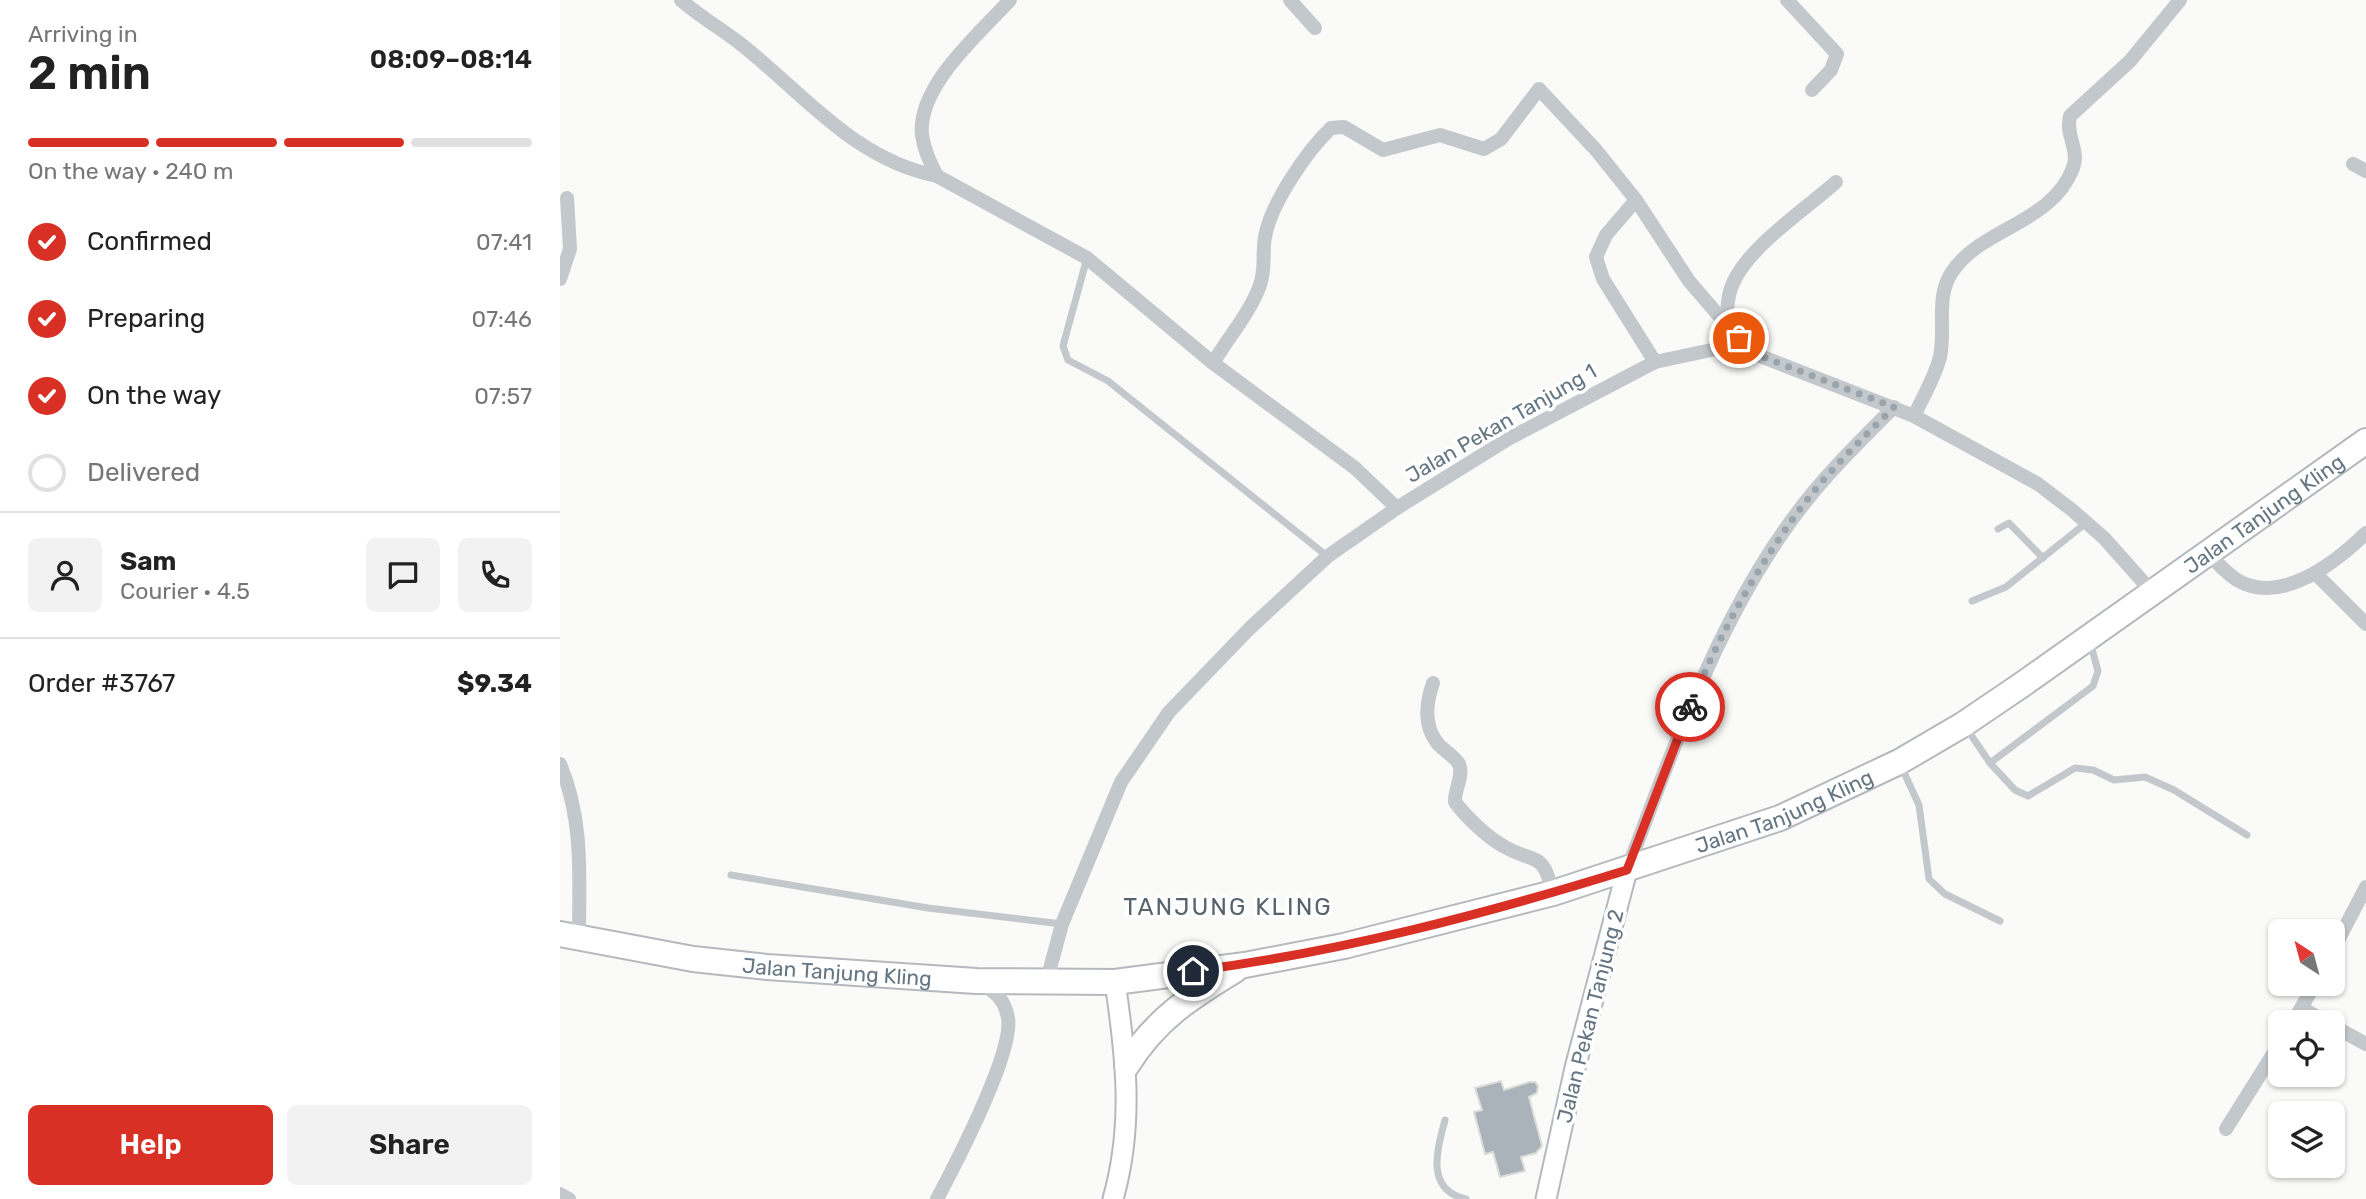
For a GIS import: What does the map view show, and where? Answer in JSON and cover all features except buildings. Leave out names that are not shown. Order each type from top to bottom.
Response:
[{"type":"highway","name":"Jalan Tanjung Kling","points":[[570,935],[693,959],[881,976],[976,981],[1115,982],[1245,965],[1433,925],[1553,893],[1780,818],[1899,762],[1964,724],[2366,442]]},
{"type":"highway","points":[[1128,1065],[1144,1039],[1166,1016],[1245,965]]},
{"type":"street","points":[[681,0],[743,46],[844,134],[877,155],[913,171],[937,176],[1087,258],[1213,363],[1355,468],[1396,508]]},
{"type":"street","points":[[937,176],[926,155],[922,133],[924,111],[934,88],[950,66],[1010,0]]},
{"type":"street","points":[[1290,0],[1315,28]]},
{"type":"street","points":[[1787,0],[1837,54],[1831,70],[1812,90]]},
{"type":"street","points":[[1914,416],[1940,358],[1944,292],[1951,272],[1968,254],[2035,214],[2062,186],[2073,170],[2076,158],[2067,126],[2070,116],[2130,61],[2174,2]]},
{"type":"street","points":[[1213,363],[1259,288],[1265,269],[1265,235],[1271,216],[1285,189],[1331,128],[1344,127],[1383,150],[1440,135],[1484,149],[1501,139],[1539,89],[1596,149],[1636,200],[1689,281],[1750,352]]},
{"type":"street","points":[[1727,324],[1728,301],[1733,282],[1745,265],[1836,182]]},
{"type":"street","points":[[560,279],[570,249],[568,198]]},
{"type":"street","points":[[1636,200],[1606,235],[1596,257],[1603,279],[1655,362]]},
{"type":"street","name":"Jalan Pekan Tanjung 1","points":[[1047,980],[1062,924],[1103,818],[1145,744],[1206,673],[1328,556],[1396,508],[1508,439],[1655,362],[1716,349],[1750,352],[1914,416],[2038,484],[2087,522],[2153,593]]},
{"type":"street","name":"Jalan Pekan Tanjung 2","points":[[1546,1199],[1575,1068],[1627,870],[1709,661],[1733,615],[1791,521],[1846,455],[1894,407]]},
{"type":"street","points":[[2209,554],[2238,580],[2255,587],[2275,586],[2315,573],[2366,533]]},
{"type":"street","points":[[2315,573],[2366,624]]},
{"type":"street","points":[[1433,683],[1427,714],[1436,741],[1459,765],[1461,774],[1454,793],[1455,802],[1504,847],[1535,857],[1543,865],[1553,893]]},
{"type":"street","points":[[560,764],[577,814],[580,843],[570,935]]},
{"type":"street","points":[[2345,927],[2366,887]]},
{"type":"street","points":[[937,1199],[993,1077],[1009,1032],[1009,1019],[1002,1000],[997,993],[976,981]]},
{"type":"street","points":[[1113,1199],[1124,1145],[1128,1065],[1115,982]]},
{"type":"street","points":[[2305,1010],[2302,1008],[2308,996]]},
{"type":"street","points":[[2345,1033],[2366,1045]]},
{"type":"street","points":[[2226,1129],[2268,1062]]},
{"type":"street","points":[[560,1194],[569,1199]]},
{"type":"lane","points":[[1087,258],[1063,346],[1068,360],[1108,381],[1328,556]]},
{"type":"lane","points":[[1972,601],[2006,587],[2087,522]]},
{"type":"lane","points":[[1998,529],[2009,523],[2043,558]]},
{"type":"lane","points":[[1990,763],[2093,686],[2098,671],[2088,638]]},
{"type":"lane","points":[[1964,724],[1990,763],[2015,790],[2028,796],[2075,768],[2093,770],[2114,780],[2145,777],[2174,790],[2247,835]]},
{"type":"lane","points":[[1899,762],[1909,778],[1919,805],[1929,879],[1945,894],[2000,921]]},
{"type":"lane","points":[[731,875],[916,906],[1062,924]]},
{"type":"lane","points":[[1445,1120],[1435,1155],[1438,1179],[1454,1196],[1466,1199]]},
{"type":"way so far","points":[[1690,707],[1709,661],[1733,615],[1791,521],[1846,455],[1894,407],[1750,352],[1739,338]]},
{"type":"district","name":"TANJUNG KLING","points":[[1228,907]]},
{"type":"route","points":[[1193,971],[1245,965],[1344,946],[1553,893],[1627,870],[1690,707]]}]
